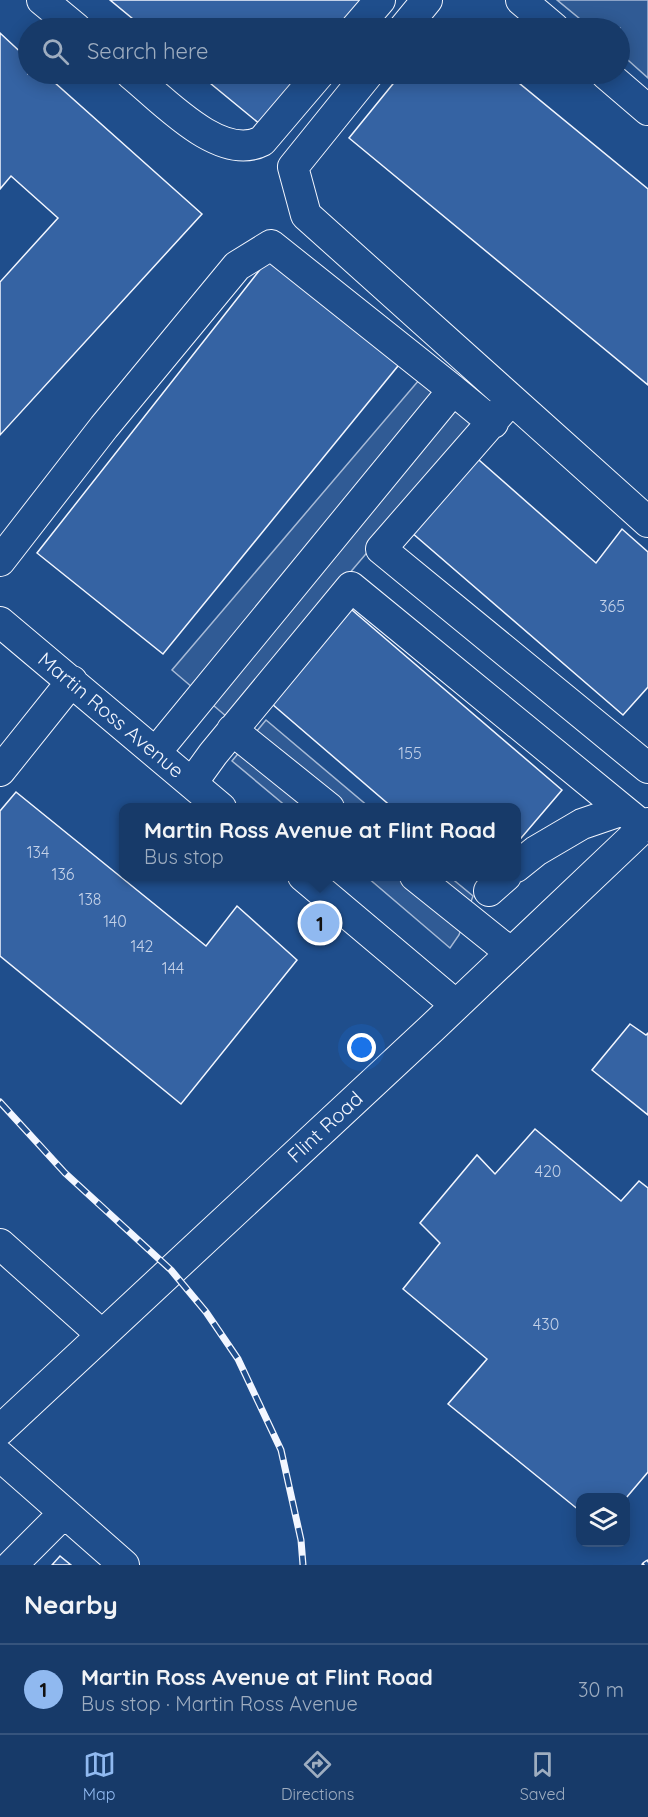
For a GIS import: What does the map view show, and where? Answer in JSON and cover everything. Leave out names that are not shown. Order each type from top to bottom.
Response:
[{"type":"street","points":[[42,0],[64,18]]},
{"type":"street","points":[[365,18],[380,0]]},
{"type":"street","points":[[412,18],[427,0]]},
{"type":"street","points":[[521,0],[542,18]]},
{"type":"street","points":[[143,84],[200,131],[219,142],[245,147],[262,141],[310,84]]},
{"type":"street","points":[[360,84],[293,167],[306,214],[502,411],[648,522]]},
{"type":"street","points":[[618,84],[648,110]]},
{"type":"street","points":[[0,561],[104,427],[237,267],[271,245],[453,390],[502,411]]},
{"type":"street","points":[[156,752],[453,390]]},
{"type":"street","points":[[502,411],[381,549],[648,768]]},
{"type":"street","points":[[192,783],[232,730],[351,587],[638,820]]},
{"type":"street","name":"Martin Ross Avenue","points":[[0,622],[217,803]]},
{"type":"street","points":[[0,771],[72,681]]},
{"type":"street","points":[[232,730],[324,803]]},
{"type":"street","points":[[521,863],[536,850],[582,824],[638,820]]},
{"type":"street","name":"Flint Road","points":[[0,1430],[511,953],[638,820]]},
{"type":"street","points":[[309,881],[456,1005]]},
{"type":"street","points":[[422,881],[511,953]]},
{"type":"street","points":[[0,1244],[102,1335]]},
{"type":"street","points":[[0,1456],[124,1565]]},
{"type":"street","points":[[12,1565],[64,1513]]},
{"type":"shaded area","points":[[557,0],[648,0],[648,78],[630,62],[630,18],[579,18]]},
{"type":"shaded area","points":[[419,380],[474,427],[227,717],[172,670]]},
{"type":"shaded area","points":[[266,720],[364,803],[282,803],[232,761]]},
{"type":"shaded area","points":[[372,881],[455,881],[473,896],[459,935],[450,948]]},
{"type":"building","points":[[110,0],[365,0],[350,18],[132,18]]},
{"type":"building","points":[[0,33],[18,50],[18,84],[56,84],[202,214],[0,435],[0,282],[58,218],[11,176],[0,189]]},
{"type":"building","points":[[211,84],[296,84],[261,125]]},
{"type":"building","points":[[393,84],[520,84],[648,189],[648,385],[349,138]]},
{"type":"building","points":[[270,257],[402,361],[163,654],[37,553]]},
{"type":"building","points":[[471,453],[596,563],[622,529],[648,552],[648,687],[623,715],[404,526]]},
{"type":"building","points":[[345,604],[562,790],[521,838],[521,803],[387,803],[265,698]]},
{"type":"building","points":[[16,792],[119,875],[119,881],[126,881],[206,946],[237,906],[297,960],[181,1104],[0,956],[0,811]]},
{"type":"building","points":[[630,1024],[646,1035],[648,1033],[648,1115],[592,1070]]},
{"type":"building","points":[[535,1129],[621,1201],[639,1181],[648,1188],[648,1472],[630,1493],[576,1493],[576,1508],[448,1404],[487,1359],[403,1289],[440,1243],[420,1223],[477,1155],[495,1174]]},
{"type":"building","points":[[60,1556],[71,1565],[52,1565]]},
{"type":"railway","points":[[0,1102],[65,1173],[171,1270],[206,1312],[238,1359],[281,1450],[301,1540],[303,1565]]},
{"type":"place","name":"Martin Ross Avenue at Flint Road","points":[[320,923]]}]
